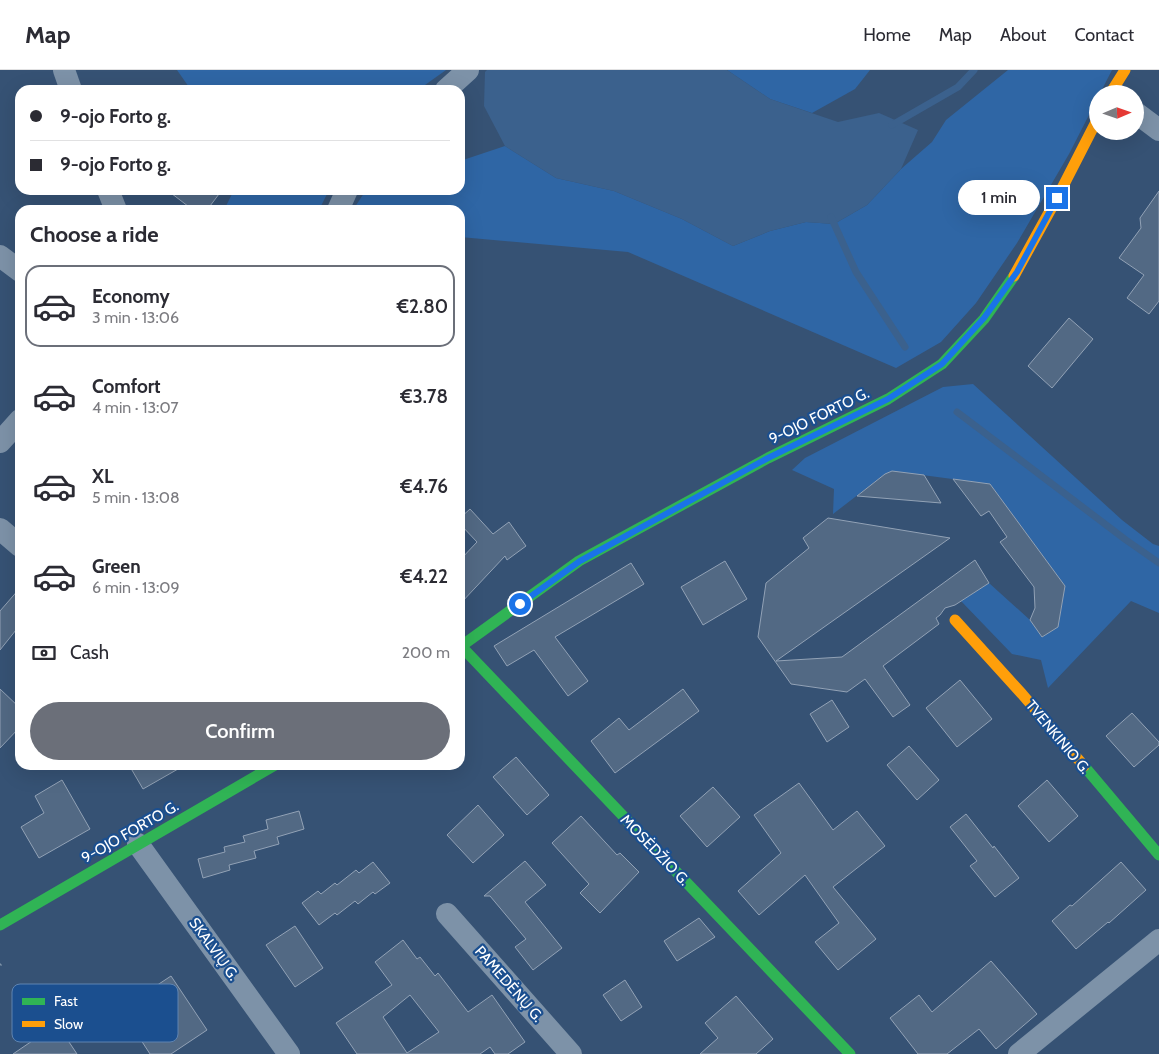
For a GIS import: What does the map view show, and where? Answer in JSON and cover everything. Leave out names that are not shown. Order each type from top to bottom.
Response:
[{"type":"street","points":[[64,70],[69,85]]},
{"type":"street","points":[[452,85],[468,70]]},
{"type":"street","points":[[1116,85],[1125,70]]},
{"type":"street","points":[[1144,119],[1159,130]]},
{"type":"street","name":"9-OJO FORTO G.","points":[[465,642],[580,561],[768,458],[888,399],[942,364],[984,318],[1017,272],[1089,136]]},
{"type":"street","points":[[0,256],[15,267]]},
{"type":"street","points":[[0,442],[15,426]]},
{"type":"street","points":[[0,529],[15,542]]},
{"type":"street","name":"TVENKINIO G.","points":[[955,620],[1022,694],[1159,855]]},
{"type":"street","name":"MOSĖDŽIO G.","points":[[465,651],[850,1054]]},
{"type":"street","name":"9-OJO FORTO G.","points":[[0,925],[266,770]]},
{"type":"street","name":"SKALVIŲ G.","points":[[138,844],[289,1054]]},
{"type":"street","name":"PAMEDĖNŲ G.","points":[[447,914],[571,1054]]},
{"type":"street","points":[[1019,1054],[1159,940]]},
{"type":"shaded area","points":[[177,70],[446,70],[425,85],[188,85]]},
{"type":"shaded area","points":[[487,70],[727,70],[770,99],[838,122],[879,113],[918,130],[901,169],[867,205],[834,224],[806,222],[770,231],[733,246],[682,219],[614,191],[556,178],[505,146],[484,106],[485,72]]},
{"type":"shaded area","points":[[727,70],[870,70],[855,89],[812,113],[770,99]]},
{"type":"shaded area","points":[[1008,70],[1112,70],[1104,85],[1089,85],[1089,115],[1069,154],[1017,243],[976,303],[941,342],[896,368],[628,252],[465,237],[465,205],[356,205],[363,195],[465,195],[465,159],[505,146],[556,178],[614,191],[682,219],[733,246],[770,231],[806,222],[834,224],[867,205],[901,169],[932,142],[946,120]]},
{"type":"shaded area","points":[[232,195],[326,195],[322,205],[226,205]]},
{"type":"shaded area","points":[[973,384],[1122,520],[1153,544],[1159,546],[1159,613],[1131,601],[1048,688],[1041,660],[1012,654],[961,601],[989,583],[1030,620],[1042,637],[1058,627],[1065,586],[990,484],[892,471],[885,474],[833,514],[834,489],[792,470],[805,458],[943,387]]},
{"type":"building","points":[[1159,191],[1159,301],[1149,314],[1127,298],[1144,275],[1119,258],[1141,228],[1140,218]]},
{"type":"building","points":[[174,195],[218,195],[211,205],[186,205]]},
{"type":"building","points":[[1069,318],[1093,339],[1052,388],[1028,366]]},
{"type":"building","points":[[892,471],[924,475],[941,503],[857,496],[885,474]]},
{"type":"building","points":[[953,479],[990,484],[1065,586],[1058,627],[1042,637],[1030,620],[1035,608],[1034,587],[1000,542],[1007,537],[989,511],[981,516]]},
{"type":"building","points":[[470,509],[493,534],[509,522],[526,546],[507,560],[505,556],[465,599],[465,555],[477,542],[465,529],[465,514]]},
{"type":"building","points":[[828,518],[950,538],[776,661],[842,657],[975,560],[989,583],[955,605],[945,608],[936,618],[939,624],[883,666],[910,705],[893,717],[865,679],[847,692],[791,684],[758,637],[766,583],[809,548],[803,538]]},
{"type":"building","points":[[725,561],[747,599],[703,625],[681,587]]},
{"type":"building","points":[[631,563],[644,584],[555,637],[588,681],[568,696],[534,650],[507,666],[494,646]]},
{"type":"building","points":[[15,594],[15,631],[0,650],[0,611]]},
{"type":"building","points":[[960,680],[992,719],[957,747],[926,708]]},
{"type":"building","points":[[0,689],[15,703],[15,732],[0,748]]},
{"type":"building","points":[[683,689],[699,711],[615,773],[591,741],[619,718],[629,730]]},
{"type":"building","points":[[832,700],[849,727],[827,742],[810,714]]},
{"type":"building","points":[[1132,713],[1159,742],[1159,745],[1134,767],[1106,736]]},
{"type":"building","points":[[909,746],[939,780],[917,800],[887,765]]},
{"type":"building","points":[[516,757],[549,795],[527,815],[493,777]]},
{"type":"building","points":[[132,770],[176,770],[143,789]]},
{"type":"building","points":[[62,780],[90,829],[39,858],[21,827],[44,813],[35,796]]},
{"type":"building","points":[[1047,780],[1078,816],[1049,842],[1018,806]]},
{"type":"building","points":[[799,783],[833,830],[857,811],[885,846],[833,887],[876,939],[838,970],[815,942],[839,923],[805,875],[759,915],[738,891],[781,853],[754,815]]},
{"type":"building","points":[[713,787],[740,817],[707,847],[680,816]]},
{"type":"building","points":[[478,805],[504,835],[473,863],[447,835]]},
{"type":"building","points":[[299,811],[304,829],[277,837],[279,844],[254,851],[256,858],[229,865],[230,870],[203,878],[198,859],[225,852],[224,847],[245,842],[243,836],[268,829],[266,820]]},
{"type":"building","points":[[966,814],[1019,878],[995,897],[970,866],[977,861],[950,827]]},
{"type":"building","points":[[581,816],[617,855],[620,853],[639,872],[600,913],[580,893],[589,884],[552,843]]},
{"type":"building","points":[[525,861],[546,885],[525,902],[562,948],[533,970],[515,947],[526,939],[490,896],[484,896]]},
{"type":"building","points":[[373,862],[390,883],[375,894],[373,892],[358,904],[355,901],[337,915],[335,913],[319,925],[302,903],[318,891],[321,894],[335,883],[337,885],[356,870],[359,873]]},
{"type":"building","points":[[1121,862],[1146,890],[1076,949],[1052,921],[1070,905],[1072,906]]},
{"type":"building","points":[[699,918],[715,937],[677,961],[664,941]]},
{"type":"building","points":[[295,926],[323,968],[295,987],[266,945]]},
{"type":"building","points":[[403,940],[417,959],[420,957],[435,976],[438,973],[468,1012],[492,995],[525,1042],[508,1054],[495,1054],[490,1047],[480,1054],[357,1054],[336,1023],[392,985],[375,962]],"holes":[[[410,995],[439,1032],[407,1053],[383,1017]]]},
{"type":"building","points":[[991,961],[1037,1014],[996,1049],[979,1029],[947,1054],[918,1054],[890,1018],[919,995],[932,1012]]},
{"type":"building","points":[[171,976],[176,984],[159,984]]},
{"type":"building","points":[[625,980],[642,1007],[621,1021],[603,995]]},
{"type":"building","points":[[178,986],[207,1030],[171,1054],[150,1054],[142,1042],[178,1042]]},
{"type":"building","points":[[736,996],[773,1039],[756,1054],[700,1054],[718,1038],[705,1023]]},
{"type":"building","points":[[31,1042],[69,1042],[77,1054],[13,1054]]},
{"type":"waterway","points":[[892,125],[958,87],[974,70]]},
{"type":"waterway","points":[[831,217],[856,272],[905,347]]},
{"type":"waterway","points":[[957,412],[1159,563]]},
{"type":"traffic: fast","points":[[465,643],[579,561],[768,458],[888,399],[942,364],[984,319],[1014,276]]},
{"type":"traffic: fast","points":[[465,650],[850,1054]]},
{"type":"traffic: fast","points":[[1084,766],[1159,855]]},
{"type":"traffic: fast","points":[[0,925],[266,770]]},
{"type":"traffic: slow","points":[[1116,85],[1125,70]]},
{"type":"traffic: slow","points":[[1014,276],[1089,136]]},
{"type":"traffic: slow","points":[[955,620],[1084,766]]},
{"type":"route","points":[[520,604],[580,561],[768,458],[888,399],[942,364],[984,318],[1017,272],[1057,198]]}]
